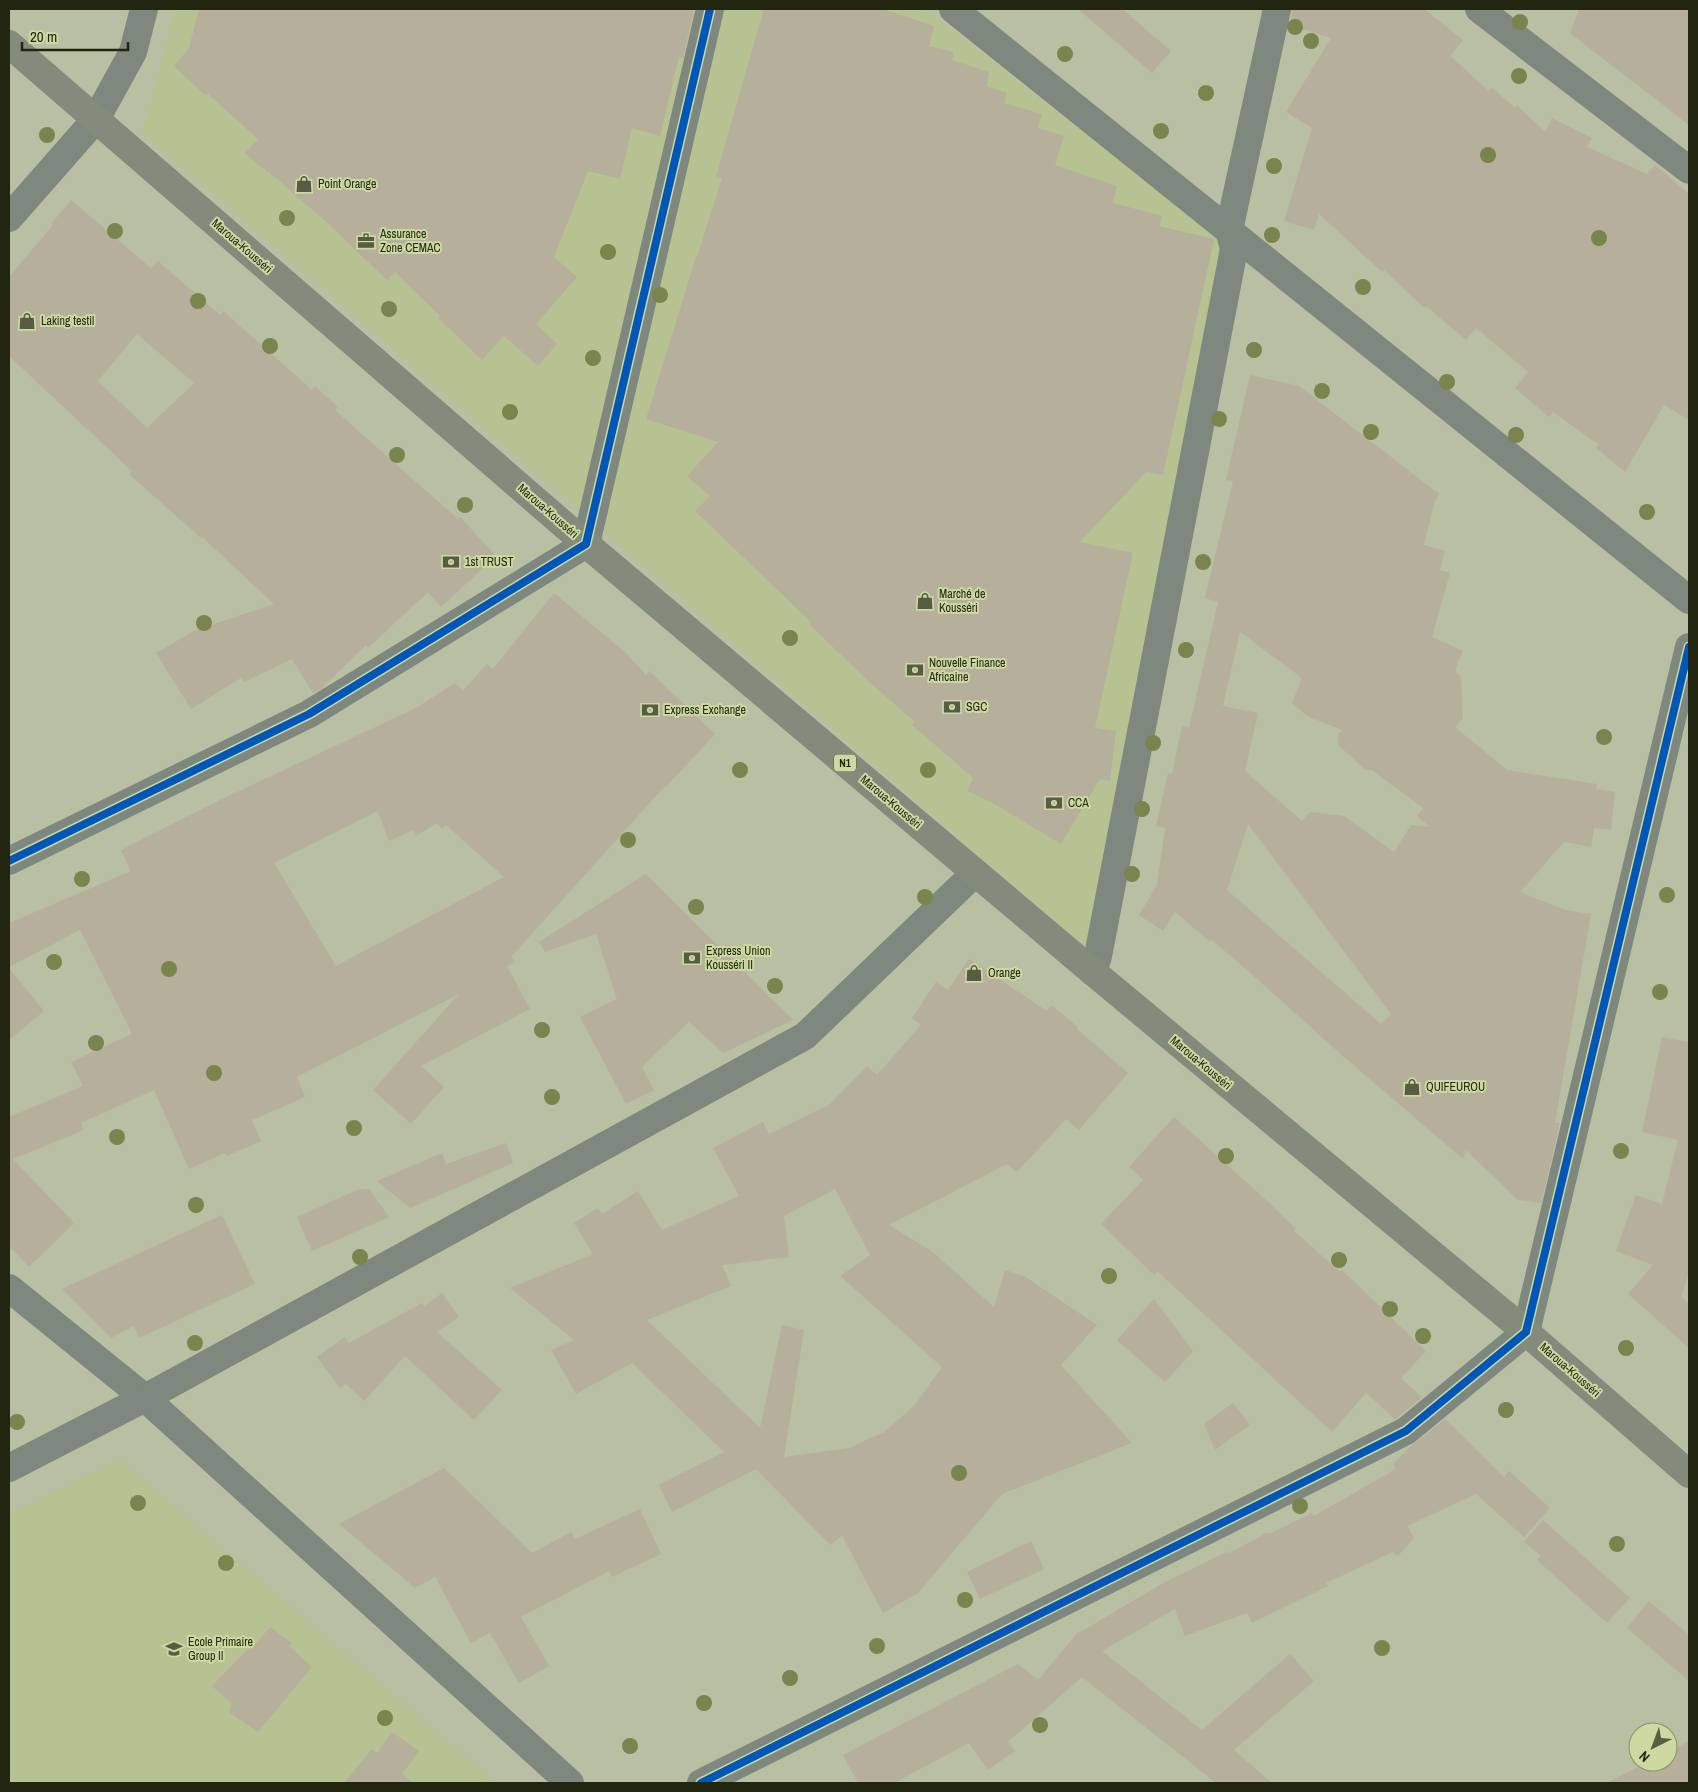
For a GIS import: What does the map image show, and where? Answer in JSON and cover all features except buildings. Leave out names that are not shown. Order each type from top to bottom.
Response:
[{"type":"highway","name":"Maroua-Kousséri","points":[[9,44],[586,544],[1093,972],[1526,1332],[1689,1474]]},
{"type":"street","points":[[9,218],[96,119],[133,52],[144,9]]},
{"type":"street","points":[[9,861],[309,714],[586,544],[710,9]]},
{"type":"street","points":[[953,9],[1689,600]]},
{"type":"street","points":[[1093,972],[1098,956],[1234,249],[1229,230],[1277,9]]},
{"type":"street","points":[[1479,9],[1689,170]]},
{"type":"street","points":[[701,1783],[1406,1431],[1526,1332],[1689,647]]},
{"type":"street","points":[[9,1468],[145,1398],[805,1036],[975,873]]},
{"type":"street","points":[[9,1288],[145,1398],[570,1783]]},
{"type":"shaded area","name":"Marché de Kousséri","points":[[175,9],[925,9],[1234,249],[1093,954],[143,133]]},
{"type":"shaded area","name":"Ecole Primaire Group II","points":[[119,1460],[496,1783],[9,1783],[9,1514]]},
{"type":"cycle path","points":[[9,861],[309,714],[586,544],[710,9]]},
{"type":"cycle path","points":[[701,1783],[1406,1431],[1526,1332],[1689,647]]},
{"type":"place","name":"Point Orange","points":[[304,184]]},
{"type":"place","name":"Assurance Zone CEMAC","points":[[366,241]]},
{"type":"place","name":"Laking testil","points":[[27,321]]},
{"type":"place","name":"1st TRUST","points":[[451,562]]},
{"type":"place","name":"Marché de Kousséri","points":[[925,601]]},
{"type":"place","name":"Nouvelle Finance Africaine","points":[[915,670]]},
{"type":"place","name":"SGC","points":[[952,707]]},
{"type":"place","name":"Express Exchange","points":[[650,710]]},
{"type":"place","name":"CCA","points":[[1054,803]]},
{"type":"place","name":"Express Union Kousséri II","points":[[692,958]]},
{"type":"place","name":"Orange","points":[[974,973]]},
{"type":"place","name":"QUIFEUROU","points":[[1412,1087]]},
{"type":"place","name":"Ecole Primaire Group II","points":[[174,1649]]}]
